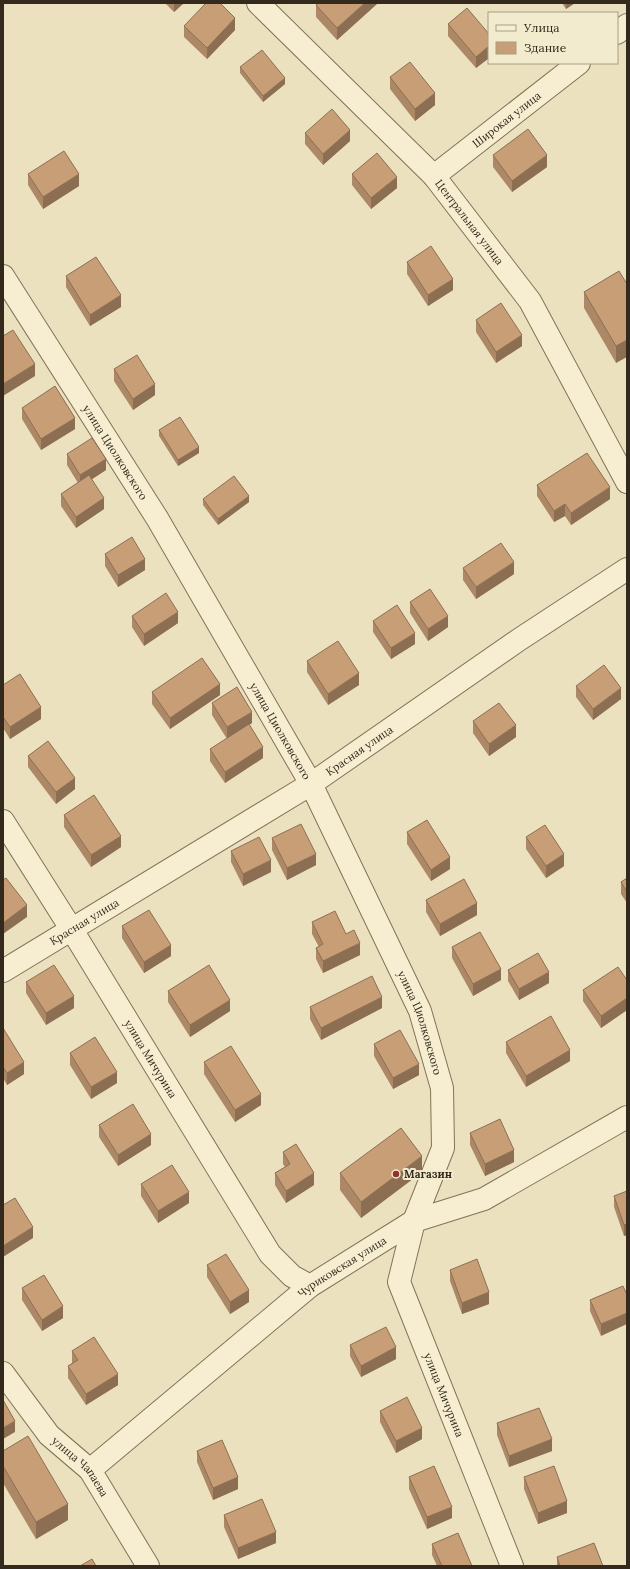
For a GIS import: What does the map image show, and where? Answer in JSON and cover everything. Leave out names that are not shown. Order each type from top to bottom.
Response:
[{"type":"street","name":"Центральная улица","points":[[258,3],[434,176],[530,301],[627,482]]},
{"type":"street","points":[[618,32],[627,25]]},
{"type":"street","name":"Широкая улица","points":[[434,176],[577,64]]},
{"type":"street","name":"улица Циолковского","points":[[3,276],[157,518],[311,784],[420,1011],[442,1088],[443,1148],[414,1221]]},
{"type":"street","name":"Красная улица","points":[[3,971],[311,784],[520,639],[627,569]]},
{"type":"street","name":"улица Мичурина","points":[[3,821],[72,930],[270,1254],[292,1276],[310,1286]]},
{"type":"street","name":"Чуриковская улица","points":[[90,1470],[310,1286],[414,1221],[484,1199],[627,1118]]},
{"type":"street","name":"улица Мичурина","points":[[414,1221],[399,1282],[512,1566]]},
{"type":"street","name":"улица Чапаева","points":[[3,1373],[50,1435],[90,1470],[148,1566]]},
{"type":"building","points":[[206,3],[220,3],[235,18],[207,48],[184,26]]},
{"type":"building","points":[[319,3],[365,3],[337,28],[316,5]]},
{"type":"building","points":[[467,8],[488,33],[488,47],[476,57],[448,24]]},
{"type":"building","points":[[262,50],[285,78],[263,96],[240,67]]},
{"type":"building","points":[[410,62],[435,93],[415,109],[390,77]]},
{"type":"building","points":[[332,109],[350,130],[323,154],[305,133]]},
{"type":"building","points":[[528,129],[547,155],[512,181],[493,155]]},
{"type":"building","points":[[64,151],[79,174],[43,197],[28,174]]},
{"type":"building","points":[[377,153],[397,177],[371,198],[352,174]]},
{"type":"building","points":[[431,246],[453,279],[428,295],[407,262]]},
{"type":"building","points":[[96,257],[121,295],[90,315],[66,276]]},
{"type":"building","points":[[619,271],[627,284],[627,340],[616,346],[584,292]]},
{"type":"building","points":[[501,303],[522,335],[496,352],[476,320]]},
{"type":"building","points":[[13,330],[35,364],[3,384],[3,336]]},
{"type":"building","points":[[137,355],[155,384],[133,399],[114,369]]},
{"type":"building","points":[[55,386],[75,418],[41,439],[22,408]]},
{"type":"building","points":[[180,417],[199,447],[178,460],[159,430]]},
{"type":"building","points":[[92,438],[106,459],[80,475],[67,454]]},
{"type":"building","points":[[587,453],[610,487],[571,513],[565,504],[554,511],[537,485]]},
{"type":"building","points":[[89,475],[104,498],[76,517],[61,494]]},
{"type":"building","points":[[234,476],[249,496],[218,519],[203,499]]},
{"type":"building","points":[[132,537],[145,559],[118,575],[105,554]]},
{"type":"building","points":[[501,543],[514,562],[476,587],[463,568]]},
{"type":"building","points":[[430,589],[448,616],[428,629],[410,602]]},
{"type":"building","points":[[166,593],[178,612],[144,634],[132,616]]},
{"type":"building","points":[[397,605],[415,633],[391,648],[373,621]]},
{"type":"building","points":[[338,641],[359,673],[328,694],[307,661]]},
{"type":"building","points":[[202,658],[220,684],[170,718],[152,692]]},
{"type":"building","points":[[604,665],[621,688],[593,709],[576,686]]},
{"type":"building","points":[[20,674],[41,707],[10,727],[3,717],[3,685]]},
{"type":"building","points":[[237,687],[252,712],[227,727],[212,703]]},
{"type":"building","points":[[499,703],[516,725],[489,744],[473,721]]},
{"type":"building","points":[[249,724],[263,747],[225,772],[210,749]]},
{"type":"building","points":[[48,741],[75,778],[56,792],[28,756]]},
{"type":"building","points":[[94,795],[121,836],[91,855],[64,815]]},
{"type":"building","points":[[427,820],[450,857],[431,870],[407,832]]},
{"type":"building","points":[[301,824],[316,854],[287,868],[272,838]]},
{"type":"building","points":[[545,825],[564,854],[546,866],[526,837]]},
{"type":"building","points":[[259,837],[271,860],[243,874],[231,851]]},
{"type":"building","points":[[6,878],[27,905],[3,923],[3,880]]},
{"type":"building","points":[[627,878],[627,892],[621,882]]},
{"type":"building","points":[[464,879],[477,903],[440,924],[426,900]]},
{"type":"building","points":[[149,910],[171,945],[144,962],[122,926]]},
{"type":"building","points":[[335,911],[346,934],[354,930],[360,943],[323,961],[316,948],[323,944],[312,922]]},
{"type":"building","points":[[480,932],[501,969],[473,984],[452,947]]},
{"type":"building","points":[[538,953],[549,972],[519,989],[508,970]]},
{"type":"building","points":[[54,965],[74,996],[46,1013],[26,982]]},
{"type":"building","points":[[209,965],[230,1000],[190,1025],[168,991]]},
{"type":"building","points":[[618,967],[627,980],[627,998],[601,1016],[583,990]]},
{"type":"building","points":[[372,976],[382,997],[321,1028],[310,1007]]},
{"type":"building","points":[[551,1016],[570,1050],[526,1076],[506,1042]]},
{"type":"building","points":[[3,1028],[24,1062],[7,1073],[3,1067]]},
{"type":"building","points":[[400,1030],[419,1064],[393,1078],[374,1044]]},
{"type":"building","points":[[95,1037],[117,1072],[91,1087],[70,1053]]},
{"type":"building","points":[[231,1046],[261,1094],[235,1110],[204,1062]]},
{"type":"building","points":[[133,1104],[151,1134],[118,1155],[99,1125]]},
{"type":"building","points":[[500,1119],[514,1150],[485,1164],[470,1133]]},
{"type":"building","points":[[401,1128],[422,1156],[361,1202],[340,1173]]},
{"type":"building","points":[[296,1144],[314,1173],[286,1191],[275,1173],[290,1164],[283,1152]]},
{"type":"building","points":[[172,1165],[189,1192],[158,1211],[141,1184]]},
{"type":"building","points":[[627,1191],[627,1224],[624,1225],[614,1196]]},
{"type":"building","points":[[15,1198],[33,1227],[3,1246],[3,1205]]},
{"type":"building","points":[[226,1254],[249,1290],[230,1302],[207,1265]]},
{"type":"building","points":[[477,1259],[489,1292],[462,1303],[450,1270]]},
{"type":"building","points":[[44,1275],[63,1306],[42,1320],[22,1288]]},
{"type":"building","points":[[623,1286],[627,1295],[627,1313],[601,1324],[590,1300]]},
{"type":"building","points":[[386,1327],[396,1347],[361,1366],[350,1345]]},
{"type":"building","points":[[94,1337],[118,1374],[86,1394],[68,1366],[78,1360],[72,1351]]},
{"type":"building","points":[[407,1397],[422,1428],[396,1441],[380,1411]]},
{"type":"building","points":[[3,1400],[15,1421],[3,1428]]},
{"type":"building","points":[[539,1408],[552,1439],[509,1456],[497,1423]]},
{"type":"building","points":[[28,1436],[68,1504],[36,1522],[3,1466],[3,1451]]},
{"type":"building","points":[[222,1440],[238,1477],[213,1488],[197,1451]]},
{"type":"building","points":[[434,1466],[452,1507],[427,1517],[409,1477]]},
{"type":"building","points":[[554,1466],[567,1501],[538,1513],[524,1477]]},
{"type":"building","points":[[262,1499],[276,1532],[238,1548],[224,1515]]},
{"type":"building","points":[[458,1533],[472,1566],[442,1566],[432,1544]]},
{"type":"building","points":[[594,1543],[603,1566],[560,1566],[557,1557]]},
{"type":"building","points":[[92,1559],[96,1566],[80,1566]]},
{"type":"place","name":"Магазин","points":[[396,1174]]}]
